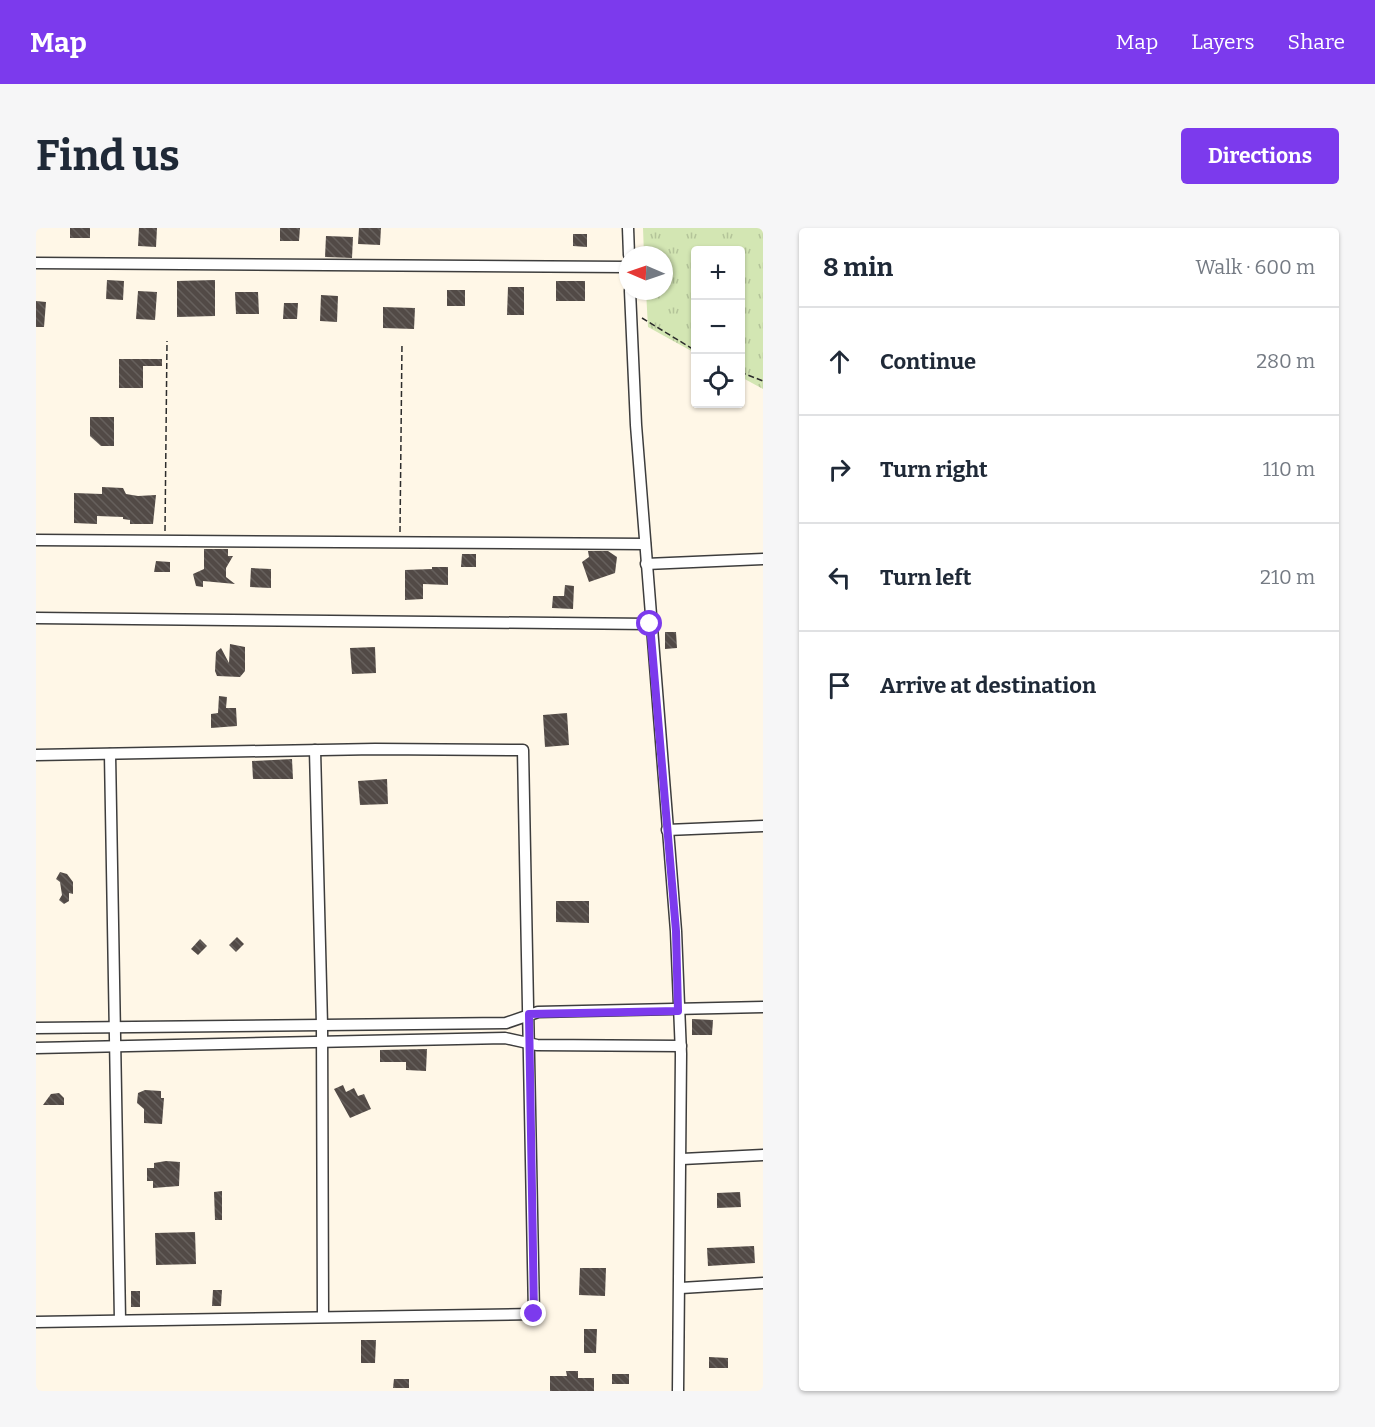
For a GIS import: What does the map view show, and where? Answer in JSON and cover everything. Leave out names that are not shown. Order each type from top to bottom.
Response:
[{"type":"street","points":[[628,228],[629,246]]},
{"type":"street","points":[[36,263],[619,267]]},
{"type":"street","points":[[630,300],[636,425],[650,624],[676,931],[681,1046],[682,1160],[678,1391]]},
{"type":"street","points":[[36,540],[645,544]]},
{"type":"street","points":[[646,564],[763,559]]},
{"type":"street","points":[[36,618],[650,624]]},
{"type":"street","points":[[315,750],[322,1025],[323,1316]]},
{"type":"street","points":[[36,755],[315,750],[523,750],[534,1314],[36,1322]]},
{"type":"street","points":[[110,754],[120,1320]]},
{"type":"street","points":[[667,830],[763,826]]},
{"type":"street","points":[[36,1028],[506,1023],[529,1014],[678,1011],[763,1006]]},
{"type":"street","points":[[36,1048],[116,1044],[505,1038],[529,1044],[681,1046]]},
{"type":"street","points":[[682,1160],[763,1155]]},
{"type":"street","points":[[681,1288],[763,1283]]},
{"type":"path","points":[[631,311],[691,348]]},
{"type":"path","points":[[165,541],[167,341]]},
{"type":"path","points":[[400,542],[402,343]]},
{"type":"path","points":[[745,374],[763,381]]},
{"type":"green space","points":[[643,228],[763,228],[763,389],[745,379],[745,246],[691,246],[691,351],[648,327],[646,300],[673,300],[673,246],[644,246]]},
{"type":"building","points":[[70,228],[90,228],[90,238],[70,238]]},
{"type":"building","points":[[139,228],[157,228],[156,247],[138,246]]},
{"type":"building","points":[[280,228],[300,228],[299,241],[280,241]]},
{"type":"building","points":[[359,228],[381,228],[380,245],[358,244]]},
{"type":"building","points":[[573,234],[587,234],[587,247],[573,246]]},
{"type":"building","points":[[326,236],[353,237],[352,258],[325,257]]},
{"type":"building","points":[[107,280],[124,281],[123,300],[106,299]]},
{"type":"building","points":[[215,280],[215,316],[177,317],[177,281]]},
{"type":"building","points":[[556,281],[585,281],[585,301],[556,301]]},
{"type":"building","points":[[508,287],[524,287],[524,315],[507,315]]},
{"type":"building","points":[[447,290],[465,290],[465,306],[447,306]]},
{"type":"building","points":[[138,291],[157,292],[155,320],[136,319]]},
{"type":"building","points":[[235,292],[258,292],[259,314],[236,314]]},
{"type":"building","points":[[321,295],[338,296],[337,322],[320,321]]},
{"type":"building","points":[[36,301],[46,302],[44,327],[36,327]]},
{"type":"building","points":[[284,303],[298,303],[297,319],[283,319]]},
{"type":"building","points":[[383,307],[415,308],[414,329],[383,328]]},
{"type":"building","points":[[119,359],[162,359],[162,366],[143,366],[143,388],[119,388]]},
{"type":"building","points":[[90,417],[114,417],[114,446],[101,446],[90,436]]},
{"type":"building","points":[[102,487],[123,488],[126,494],[138,496],[156,495],[153,524],[130,524],[130,520],[123,519],[123,517],[97,516],[97,524],[74,523],[74,493],[102,494]]},
{"type":"building","points":[[204,549],[228,549],[228,556],[233,556],[226,568],[226,577],[235,584],[203,581],[203,587],[196,586],[193,574],[204,569]]},
{"type":"building","points":[[588,551],[608,551],[617,557],[615,573],[589,582],[582,562],[589,557]]},
{"type":"building","points":[[462,554],[476,554],[476,567],[461,567]]},
{"type":"building","points":[[156,561],[170,562],[170,572],[154,572]]},
{"type":"building","points":[[432,567],[448,567],[448,585],[423,584],[423,599],[405,600],[405,570],[432,569]]},
{"type":"building","points":[[251,568],[271,569],[271,588],[250,587]]},
{"type":"building","points":[[565,585],[574,586],[573,609],[552,608],[553,596],[564,596]]},
{"type":"building","points":[[665,632],[676,632],[677,648],[665,649]]},
{"type":"building","points":[[230,644],[245,647],[245,671],[240,677],[217,676],[216,652],[221,648],[229,663]]},
{"type":"building","points":[[375,647],[376,673],[352,674],[350,648]]},
{"type":"building","points":[[219,696],[227,697],[226,708],[236,708],[237,726],[211,728],[211,714],[218,713]]},
{"type":"building","points":[[567,713],[569,745],[545,747],[543,715]]},
{"type":"building","points":[[292,759],[293,779],[253,779],[252,761]]},
{"type":"building","points":[[387,779],[388,804],[360,805],[358,781]]},
{"type":"building","points":[[60,872],[67,874],[73,882],[73,894],[69,893],[69,901],[64,904],[59,900],[62,895],[60,882],[56,879]]},
{"type":"building","points":[[556,901],[589,901],[589,923],[556,922]]},
{"type":"building","points":[[237,937],[244,944],[236,952],[229,945]]},
{"type":"building","points":[[200,939],[207,946],[198,955],[191,949]]},
{"type":"building","points":[[692,1019],[713,1020],[712,1035],[692,1035]]},
{"type":"building","points":[[427,1049],[426,1071],[406,1070],[406,1062],[380,1062],[380,1050]]},
{"type":"building","points":[[343,1085],[346,1092],[354,1088],[358,1096],[364,1094],[371,1109],[350,1118],[334,1089]]},
{"type":"building","points":[[145,1090],[161,1091],[161,1098],[164,1098],[162,1124],[144,1123],[144,1109],[137,1103],[138,1093]]},
{"type":"building","points":[[59,1093],[64,1098],[64,1105],[43,1105],[51,1094]]},
{"type":"building","points":[[180,1162],[179,1186],[153,1188],[153,1181],[147,1181],[147,1168],[154,1168],[154,1163]]},
{"type":"building","points":[[222,1191],[222,1220],[215,1220],[214,1192]]},
{"type":"building","points":[[740,1192],[741,1207],[717,1208],[717,1193]]},
{"type":"building","points":[[195,1232],[196,1264],[156,1265],[155,1233]]},
{"type":"building","points":[[754,1246],[755,1263],[708,1266],[707,1248]]},
{"type":"building","points":[[580,1268],[606,1268],[605,1296],[579,1295]]},
{"type":"building","points":[[213,1290],[222,1290],[221,1306],[212,1306]]},
{"type":"building","points":[[131,1291],[140,1291],[140,1307],[131,1307]]},
{"type":"building","points":[[584,1329],[597,1329],[596,1353],[584,1353]]},
{"type":"building","points":[[361,1340],[376,1340],[375,1363],[361,1363]]},
{"type":"building","points":[[709,1357],[728,1358],[728,1368],[709,1368]]},
{"type":"building","points":[[566,1371],[578,1371],[578,1378],[594,1378],[594,1391],[550,1391],[550,1376],[567,1376]]},
{"type":"building","points":[[612,1374],[629,1374],[629,1384],[612,1384]]},
{"type":"building","points":[[394,1379],[409,1379],[409,1388],[393,1388]]},
{"type":"route","points":[[534,1314],[529,1014],[538,1012],[678,1011],[676,931],[650,624]]}]
